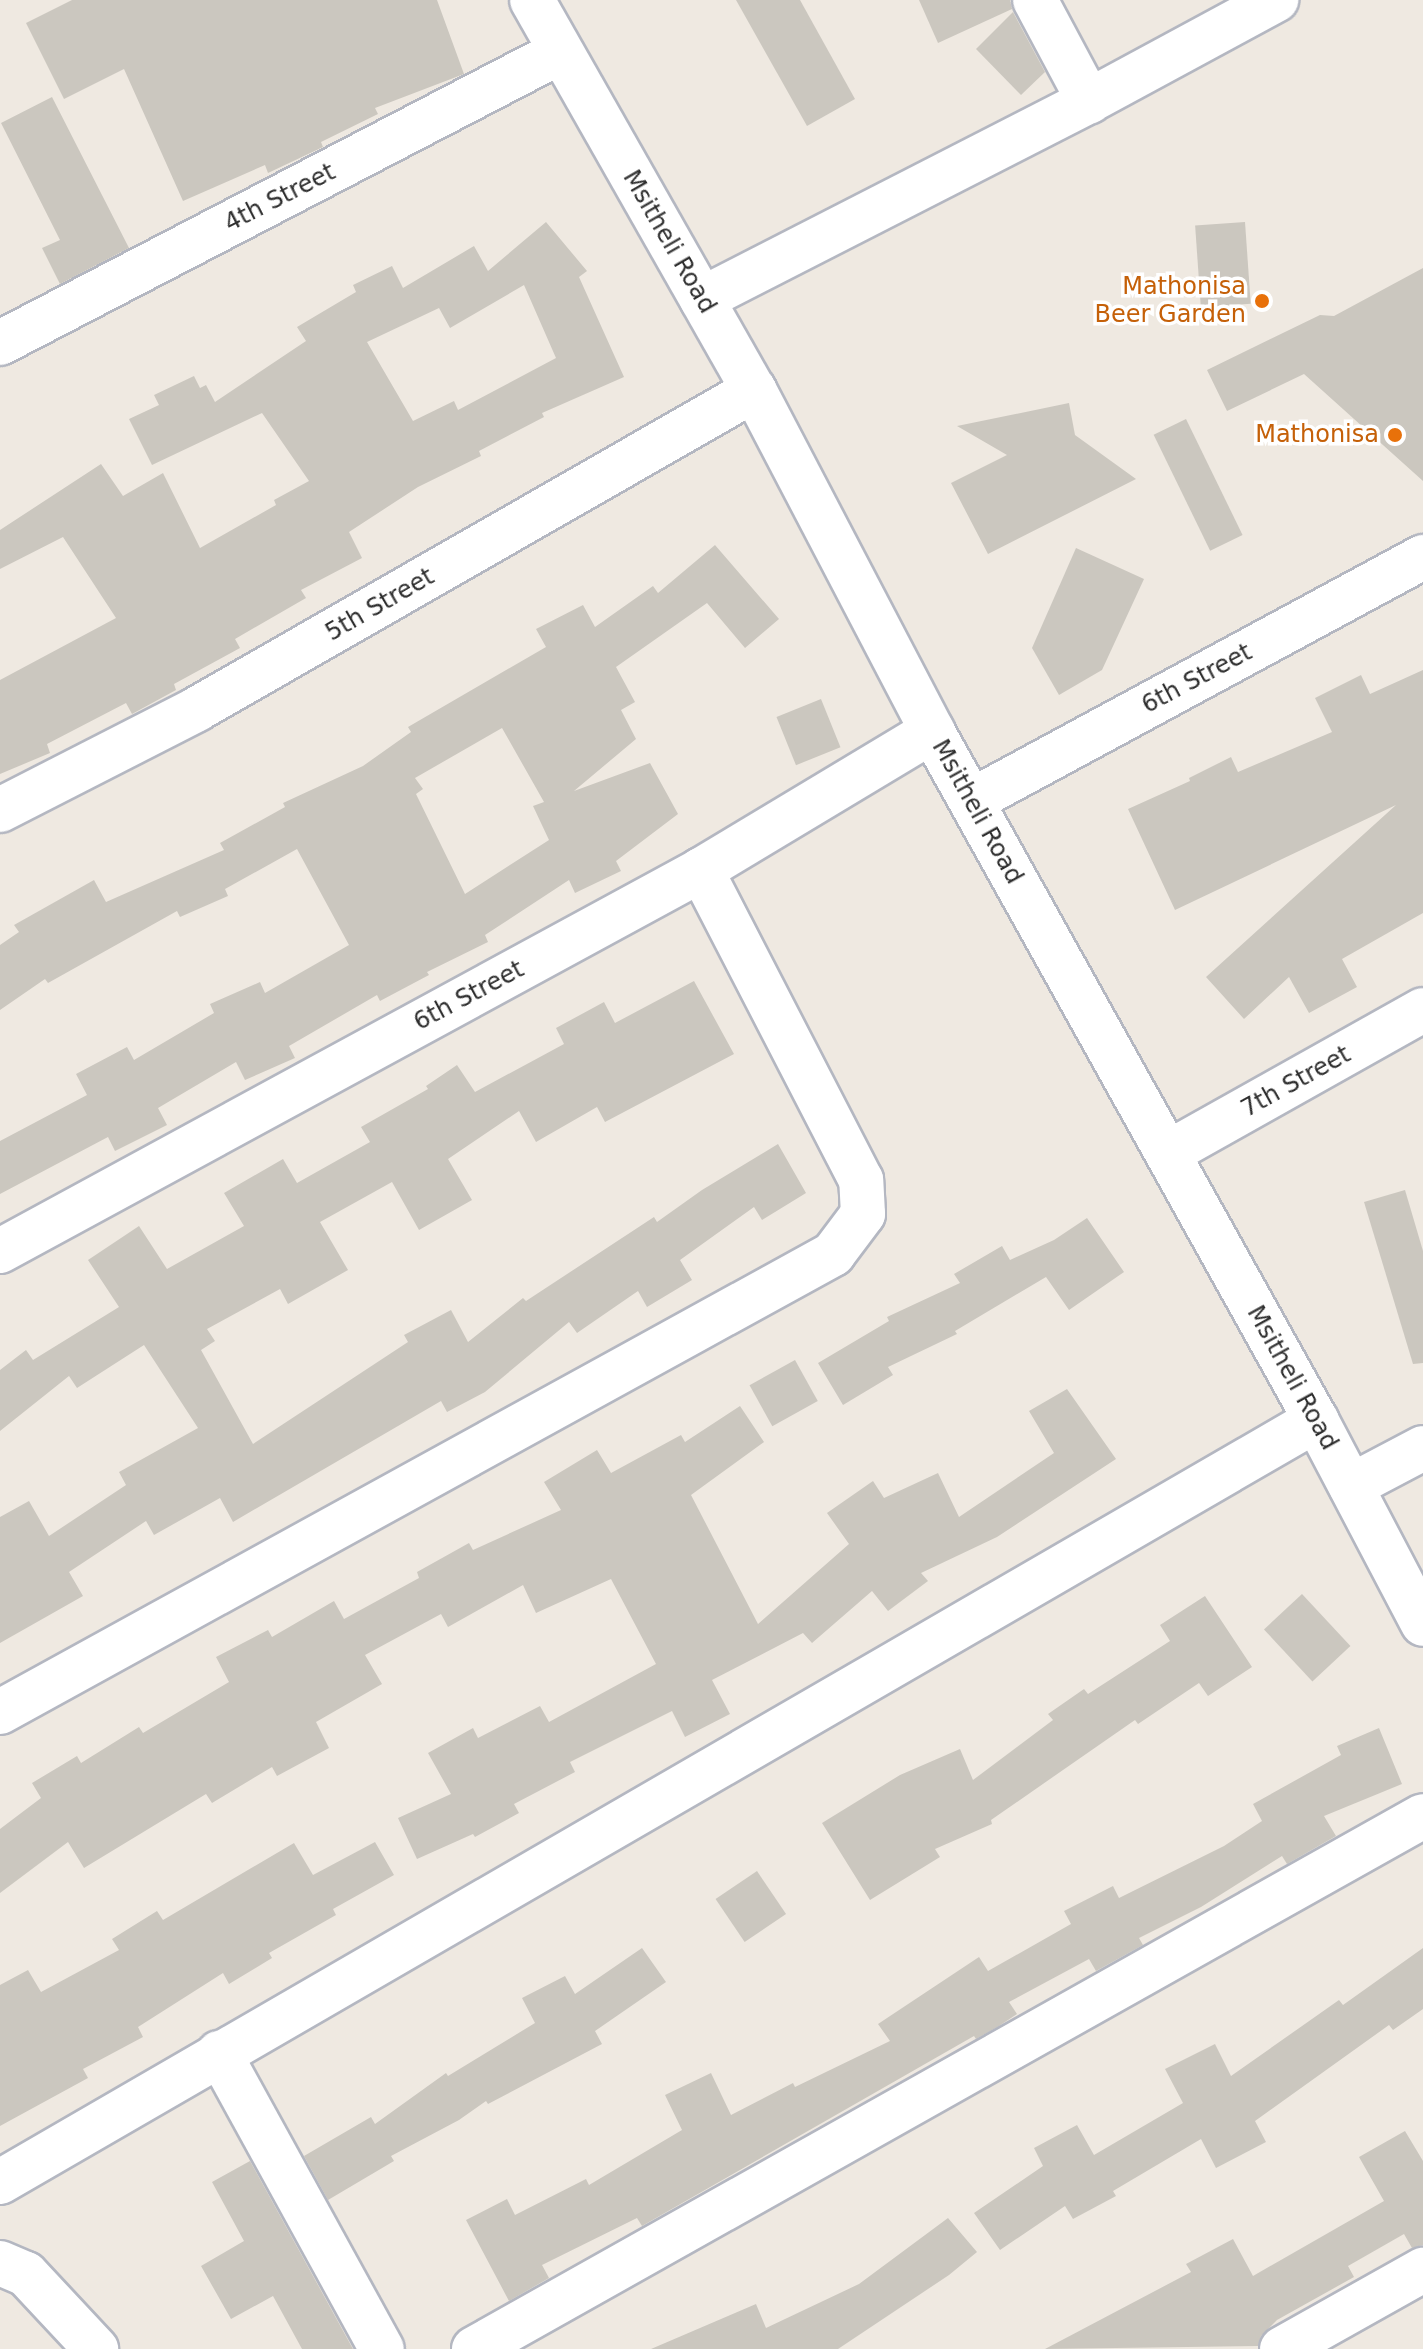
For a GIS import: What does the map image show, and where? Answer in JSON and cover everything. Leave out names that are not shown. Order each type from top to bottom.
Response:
[{"type":"street","name":"Msitheli Road","points":[[532,0],[754,390],[932,731],[1316,1420],[1423,1624]]},
{"type":"street","points":[[1035,0],[1089,101]]},
{"type":"street","points":[[702,299],[1089,101],[1276,0]]},
{"type":"street","name":"4th Street","points":[[0,343],[560,52]]},
{"type":"street","name":"5th Street","points":[[0,810],[197,709],[754,390]]},
{"type":"street","name":"6th Street","points":[[971,801],[1423,557]]},
{"type":"street","name":"6th Street","points":[[0,1251],[701,870],[932,731]]},
{"type":"street","points":[[0,1712],[833,1254],[863,1214],[861,1180],[701,870]]},
{"type":"street","name":"7th Street","points":[[1168,1153],[1423,1010]]},
{"type":"street","points":[[0,2182],[1316,1420]]},
{"type":"street","points":[[1351,1486],[1423,1448]]},
{"type":"street","points":[[474,2349],[1423,1816]]},
{"type":"street","points":[[219,2053],[382,2349]]},
{"type":"street","points":[[0,2263],[26,2274],[96,2349]]},
{"type":"street","points":[[1282,2349],[1423,2270]]},
{"type":"building","points":[[72,0],[437,0],[464,74],[375,108],[378,114],[321,142],[323,147],[268,173],[265,165],[183,201],[124,69],[64,99],[26,23]]},
{"type":"building","points":[[736,0],[800,0],[855,99],[807,126]]},
{"type":"building","points":[[919,0],[1010,0],[1012,9],[938,43]]},
{"type":"building","points":[[1013,12],[1045,72],[1021,95],[976,49]]},
{"type":"building","points":[[52,97],[129,248],[60,284],[42,248],[60,240],[1,123]]},
{"type":"building","points":[[546,222],[587,271],[579,277],[624,377],[542,413],[544,417],[479,451],[481,456],[418,487],[349,532],[362,558],[301,590],[306,598],[235,639],[240,648],[174,684],[176,690],[132,714],[126,703],[47,744],[50,753],[0,774],[0,680],[116,618],[63,537],[0,569],[0,530],[101,464],[123,496],[163,473],[200,548],[276,505],[274,500],[309,481],[262,413],[152,465],[129,419],[159,405],[154,395],[194,376],[200,388],[206,385],[215,402],[306,341],[297,327],[356,292],[353,285],[392,266],[403,288],[474,246],[488,271]],"holes":[[[524,285],[556,358],[458,410],[454,401],[413,421],[367,342],[439,308],[450,328]]]},
{"type":"building","points":[[1245,222],[1251,304],[1201,307],[1195,225]]},
{"type":"building","points":[[1423,268],[1423,481],[1304,374],[1227,411],[1207,370],[1320,315],[1334,316]]},
{"type":"building","points":[[1069,403],[1075,435],[1136,479],[988,554],[951,483],[1007,455],[957,426]]},
{"type":"building","points":[[1186,419],[1243,535],[1210,551],[1154,435]]},
{"type":"building","points":[[715,545],[779,619],[745,648],[707,603],[616,667],[635,702],[621,710],[636,739],[574,791],[650,763],[678,814],[616,861],[621,871],[575,893],[569,880],[485,935],[488,942],[427,972],[429,975],[380,1001],[377,995],[289,1046],[295,1058],[245,1080],[236,1062],[158,1108],[167,1125],[115,1151],[108,1137],[0,1194],[0,1141],[87,1095],[76,1074],[127,1047],[134,1060],[214,1013],[210,1004],[260,982],[265,993],[349,945],[297,849],[225,889],[228,896],[180,917],[177,911],[48,983],[45,979],[0,1010],[0,945],[19,932],[14,925],[94,880],[106,902],[224,850],[220,843],[285,807],[283,803],[363,766],[411,732],[408,727],[546,647],[536,629],[583,605],[595,627],[653,586],[658,593]],"holes":[[[502,728],[544,802],[533,806],[549,840],[465,894],[416,794],[423,789],[415,778]]]},
{"type":"building","points":[[1076,548],[1144,579],[1102,670],[1059,695],[1032,648]]},
{"type":"building","points":[[1423,670],[1423,913],[1342,959],[1357,987],[1309,1013],[1289,977],[1244,1019],[1206,977],[1396,805],[1175,910],[1128,809],[1190,781],[1189,778],[1231,757],[1238,772],[1332,732],[1315,698],[1361,675],[1370,694]]},
{"type":"building","points":[[821,699],[840,747],[796,765],[776,717]]},
{"type":"building","points":[[694,981],[734,1054],[605,1122],[597,1107],[536,1142],[519,1111],[448,1159],[472,1200],[419,1230],[392,1182],[320,1222],[348,1270],[288,1304],[280,1289],[207,1329],[215,1341],[201,1350],[253,1444],[408,1342],[404,1335],[451,1310],[468,1342],[523,1298],[526,1301],[654,1217],[657,1222],[702,1190],[778,1144],[806,1193],[762,1220],[754,1207],[680,1260],[692,1280],[647,1307],[638,1291],[577,1333],[569,1322],[485,1392],[447,1412],[441,1401],[233,1522],[220,1498],[154,1535],[146,1521],[69,1572],[83,1596],[0,1643],[0,1517],[29,1501],[49,1536],[126,1485],[119,1472],[198,1428],[144,1345],[77,1388],[69,1376],[0,1431],[0,1370],[26,1350],[33,1360],[119,1307],[88,1260],[139,1226],[167,1269],[244,1226],[224,1193],[283,1159],[297,1183],[370,1142],[361,1127],[428,1089],[426,1086],[457,1065],[475,1092],[564,1044],[556,1028],[604,1002],[615,1023]]},
{"type":"building","points":[[1405,1190],[1423,1251],[1423,1363],[1413,1364],[1364,1202]]},
{"type":"building","points":[[1087,1218],[1124,1272],[1069,1310],[1046,1277],[955,1331],[957,1334],[888,1367],[893,1375],[843,1405],[818,1363],[889,1321],[887,1317],[960,1283],[954,1274],[1002,1246],[1010,1260],[1054,1240]]},
{"type":"building","points":[[795,1360],[818,1401],[772,1426],[750,1385]]},
{"type":"building","points":[[1067,1389],[1116,1459],[997,1537],[921,1573],[928,1581],[888,1611],[872,1591],[812,1643],[803,1633],[712,1680],[730,1714],[685,1737],[672,1711],[570,1762],[575,1772],[514,1804],[519,1813],[475,1837],[473,1834],[417,1859],[398,1818],[451,1794],[428,1753],[473,1728],[478,1738],[540,1706],[549,1722],[656,1664],[611,1579],[536,1613],[523,1585],[448,1627],[441,1614],[365,1655],[382,1684],[316,1722],[329,1748],[277,1776],[272,1767],[212,1803],[206,1794],[84,1868],[68,1842],[0,1893],[0,1829],[41,1798],[32,1783],[77,1756],[81,1763],[139,1727],[143,1733],[229,1682],[216,1657],[268,1630],[272,1637],[334,1601],[344,1619],[419,1578],[417,1572],[469,1543],[473,1550],[561,1510],[544,1482],[597,1450],[611,1473],[681,1435],[685,1442],[740,1406],[764,1442],[691,1495],[758,1624],[849,1544],[827,1513],[873,1481],[884,1498],[938,1473],[959,1517],[1054,1453],[1029,1411]]},
{"type":"building","points":[[1302,1594],[1350,1646],[1312,1681],[1264,1629]]},
{"type":"building","points":[[1205,1596],[1252,1667],[1208,1696],[1199,1683],[1138,1724],[1135,1720],[991,1820],[992,1824],[935,1849],[940,1857],[870,1900],[822,1823],[900,1775],[960,1749],[973,1780],[1053,1720],[1048,1714],[1084,1689],[1088,1694],[1170,1641],[1160,1625]]},
{"type":"building","points":[[1379,1728],[1402,1784],[1324,1816],[1336,1836],[1287,1864],[1282,1856],[1201,1907],[1139,1938],[1143,1945],[1096,1971],[1089,1959],[1009,2002],[1017,2014],[999,2026],[976,2039],[974,2036],[642,2226],[637,2218],[542,2265],[549,2278],[509,2301],[466,2220],[507,2199],[515,2215],[586,2179],[589,2185],[682,2130],[665,2095],[711,2073],[731,2115],[793,2083],[795,2087],[890,2041],[878,2024],[979,1957],[988,1971],[1071,1924],[1064,1911],[1113,1886],[1119,1898],[1224,1846],[1262,1821],[1253,1804],[1341,1755],[1337,1746]]},
{"type":"building","points":[[375,1842],[394,1875],[333,1909],[336,1915],[269,1953],[272,1958],[229,1984],[223,1973],[138,2027],[143,2037],[83,2069],[88,2078],[0,2126],[0,1985],[28,1970],[41,1992],[119,1950],[112,1939],[157,1911],[163,1920],[294,1843],[313,1875]]},
{"type":"building","points":[[757,1871],[786,1914],[745,1942],[716,1899]]},
{"type":"building","points":[[642,1948],[666,1982],[595,2031],[602,2044],[488,2104],[486,2101],[459,2120],[391,2156],[394,2161],[328,2200],[304,2156],[371,2117],[375,2124],[446,2073],[448,2076],[535,2023],[522,1998],[565,1976],[575,1994]]},
{"type":"building","points":[[1423,1948],[1423,2009],[1393,2030],[1389,2025],[1255,2121],[1266,2142],[1216,2168],[1201,2139],[1113,2191],[1116,2196],[1073,2219],[1065,2206],[1000,2250],[974,2213],[1043,2166],[1034,2148],[1077,2125],[1094,2155],[1183,2103],[1165,2069],[1215,2044],[1231,2076],[1339,2000],[1343,2005]]},
{"type":"building","points":[[1405,2131],[1423,2161],[1423,2245],[1412,2248],[1404,2234],[1348,2266],[1354,2277],[1277,2320],[1261,2336],[1258,2346],[1045,2349],[1191,2272],[1186,2264],[1233,2239],[1253,2276],[1384,2201],[1359,2157]]},
{"type":"building","points":[[250,2161],[353,2349],[302,2349],[273,2296],[231,2319],[201,2266],[244,2241],[212,2182]]},
{"type":"building","points":[[948,2218],[977,2252],[949,2275],[838,2349],[651,2349],[756,2304],[766,2328],[859,2284]]},
{"type":"place","name":"Mathonisa Beer Garden","points":[[1262,301]]},
{"type":"place","name":"Mathonisa","points":[[1395,435]]}]
